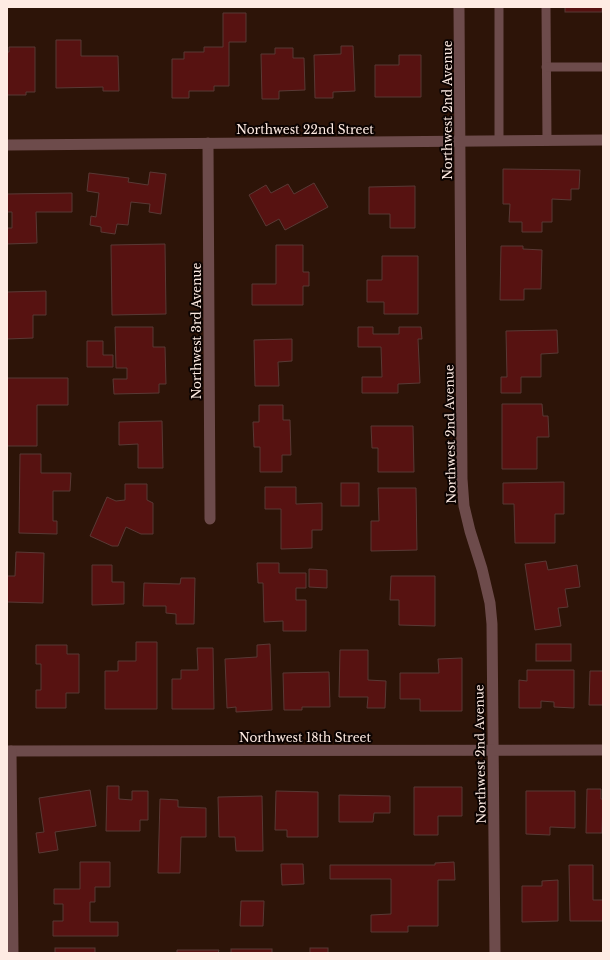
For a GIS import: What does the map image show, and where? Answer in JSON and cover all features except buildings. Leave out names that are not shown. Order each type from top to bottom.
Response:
[{"type":"street","name":"Northwest 2nd Avenue","points":[[459,7],[462,479],[464,506],[470,532],[482,568],[490,603],[494,750],[495,953]]},
{"type":"street","name":"Northwest 22nd Street","points":[[7,145],[603,140]]},
{"type":"street","name":"Northwest 3rd Avenue","points":[[208,143],[210,519]]},
{"type":"street","name":"Northwest 18th Street","points":[[9,751],[603,750]]},
{"type":"street","points":[[9,751],[13,953]]},
{"type":"lane","points":[[499,7],[499,141]]},
{"type":"lane","points":[[546,7],[547,141]]},
{"type":"lane","points":[[546,67],[603,67]]}]
